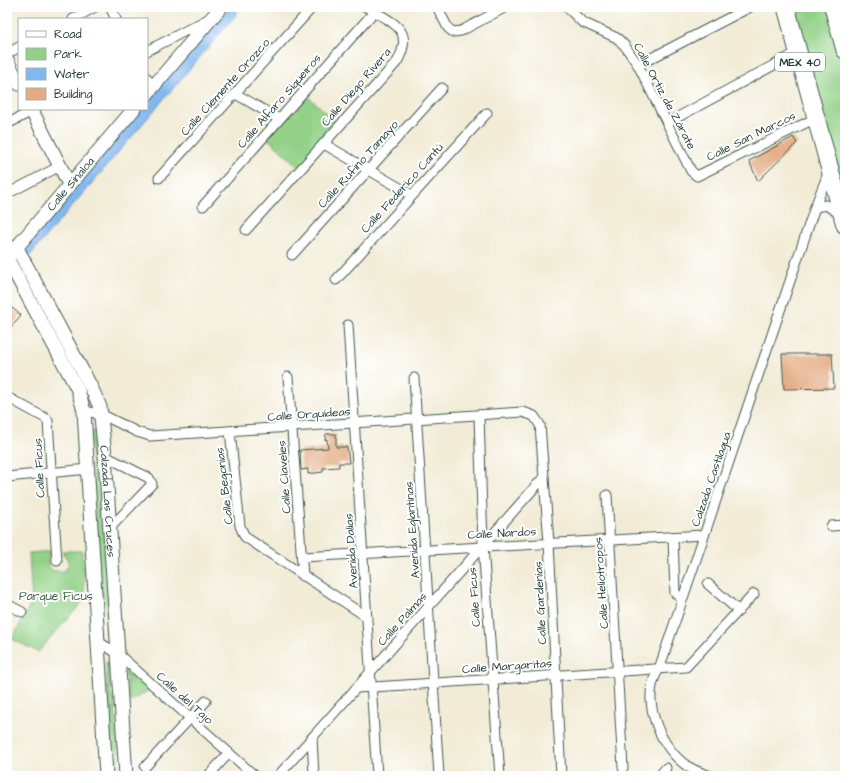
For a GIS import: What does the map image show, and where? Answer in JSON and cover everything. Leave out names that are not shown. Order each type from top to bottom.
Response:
[{"type":"highway","name":"MEX 40","points":[[786,7],[844,220]]},
{"type":"highway","points":[[833,7],[845,50]]},
{"type":"street","points":[[75,18],[95,7]]},
{"type":"street","points":[[110,7],[116,18]]},
{"type":"street","points":[[149,87],[221,7]]},
{"type":"street","points":[[437,7],[448,28],[453,32],[461,31],[506,7]]},
{"type":"street","name":"Calle Ortiz de Zárate","points":[[567,7],[582,22],[617,38],[625,46],[638,65],[691,171],[697,176]]},
{"type":"street","points":[[638,65],[750,7]]},
{"type":"street","name":"Calle Diego Rivera","points":[[246,230],[397,62],[404,44],[402,32],[399,26],[370,9]]},
{"type":"street","name":"Calle Alfaro Siqueiros","points":[[203,206],[279,119],[370,9]]},
{"type":"street","name":"Calle Clemente Orozco","points":[[159,178],[309,11]]},
{"type":"street","points":[[148,50],[212,17]]},
{"type":"street","points":[[7,54],[18,48]]},
{"type":"street","points":[[667,123],[798,52]]},
{"type":"street","points":[[7,60],[18,82]]},
{"type":"street","name":"Calle Rufino Tamayo","points":[[292,255],[442,88]]},
{"type":"street","points":[[236,94],[279,119]]},
{"type":"street","points":[[7,124],[33,110],[69,184]]},
{"type":"street","name":"Calle Sinaloa","points":[[7,258],[133,110]]},
{"type":"street","name":"Calle Federico Cantú","points":[[336,280],[487,113]]},
{"type":"street","name":"Calle San Marcos","points":[[697,176],[816,118]]},
{"type":"street","name":"Calle Diego Rivera","points":[[324,144],[412,195]]},
{"type":"street","points":[[7,194],[60,166]]},
{"type":"street","name":"Calzada Castilagua","points":[[711,776],[683,764],[666,745],[661,735],[653,710],[653,678],[659,669],[815,207],[830,168]]},
{"type":"street","points":[[815,207],[829,206],[844,220]]},
{"type":"street","name":"Calzada Las Cruces","points":[[17,248],[92,387],[98,401],[101,414],[126,776]]},
{"type":"street","name":"Calzada Las Cruces","points":[[7,258],[78,390],[84,411],[106,776]]},
{"type":"street","name":"Avenida Dalias","points":[[348,325],[377,776]]},
{"type":"street","name":"Calle Claveles","points":[[288,377],[303,576]]},
{"type":"street","name":"Avenida Eglantinas","points":[[414,378],[439,776]]},
{"type":"street","name":"Calle Ficus","points":[[7,397],[47,419],[48,422],[57,561]]},
{"type":"street","name":"Calle Orquídeas","points":[[84,411],[101,414],[137,432],[150,436],[523,412],[534,416],[538,420]]},
{"type":"street","name":"Calle Ficus","points":[[479,415],[483,546],[500,776]]},
{"type":"street","name":"Calle Gardenias","points":[[538,420],[549,543],[561,776]]},
{"type":"street","name":"Calle Begonias","points":[[230,431],[240,526],[245,537],[303,576]]},
{"type":"street","points":[[105,456],[149,478],[152,484],[110,528]]},
{"type":"street","points":[[7,477],[88,469]]},
{"type":"street","name":"Calle Palmas","points":[[278,776],[544,477]]},
{"type":"street","name":"Calle Heliotropos","points":[[607,494],[623,768]]},
{"type":"street","points":[[831,526],[845,525]]},
{"type":"street","name":"Calle Nardos","points":[[302,557],[425,549],[704,535]]},
{"type":"street","points":[[673,536],[675,593],[682,599]]},
{"type":"street","points":[[303,576],[367,617]]},
{"type":"street","points":[[708,584],[739,611]]},
{"type":"street","name":"Calle Margaritas","points":[[357,688],[618,670],[681,668],[690,664],[754,594]]},
{"type":"street","points":[[7,604],[22,612]]},
{"type":"street","name":"Calle del Tajo","points":[[97,641],[117,653],[255,776]]},
{"type":"street","points":[[145,767],[206,701]]},
{"type":"street","points":[[312,738],[314,776]]},
{"type":"street","points":[[208,776],[229,752]]},
{"type":"street","points":[[659,776],[666,768]]},
{"type":"green space","points":[[786,7],[832,7],[845,55],[845,222]]},
{"type":"green space","points":[[304,93],[339,124],[301,169],[266,137]]},
{"type":"green space","points":[[98,431],[112,637],[109,637],[106,604],[101,594],[90,432]]},
{"type":"green space","name":"Parque Ficus","points":[[52,551],[48,561],[50,568],[52,571],[64,571],[69,562],[62,551],[82,551],[85,599],[38,652],[12,639],[32,602],[29,553]]},
{"type":"green space","points":[[106,662],[109,663],[110,691],[115,702],[120,776],[112,776]]},
{"type":"green space","points":[[125,667],[153,688],[129,702]]},
{"type":"water","points":[[227,7],[238,7],[235,16],[7,282],[7,263],[138,110],[148,110],[148,98]]},
{"type":"building","points":[[793,137],[797,143],[758,181],[749,161]]},
{"type":"building","points":[[7,304],[21,315],[10,328],[7,326]]},
{"type":"building","points":[[782,354],[832,354],[834,388],[784,389]]},
{"type":"building","points":[[326,434],[336,434],[336,447],[347,447],[349,463],[339,463],[339,467],[323,468],[323,472],[308,474],[308,469],[301,470],[300,450],[328,448],[327,439],[325,440]]}]
